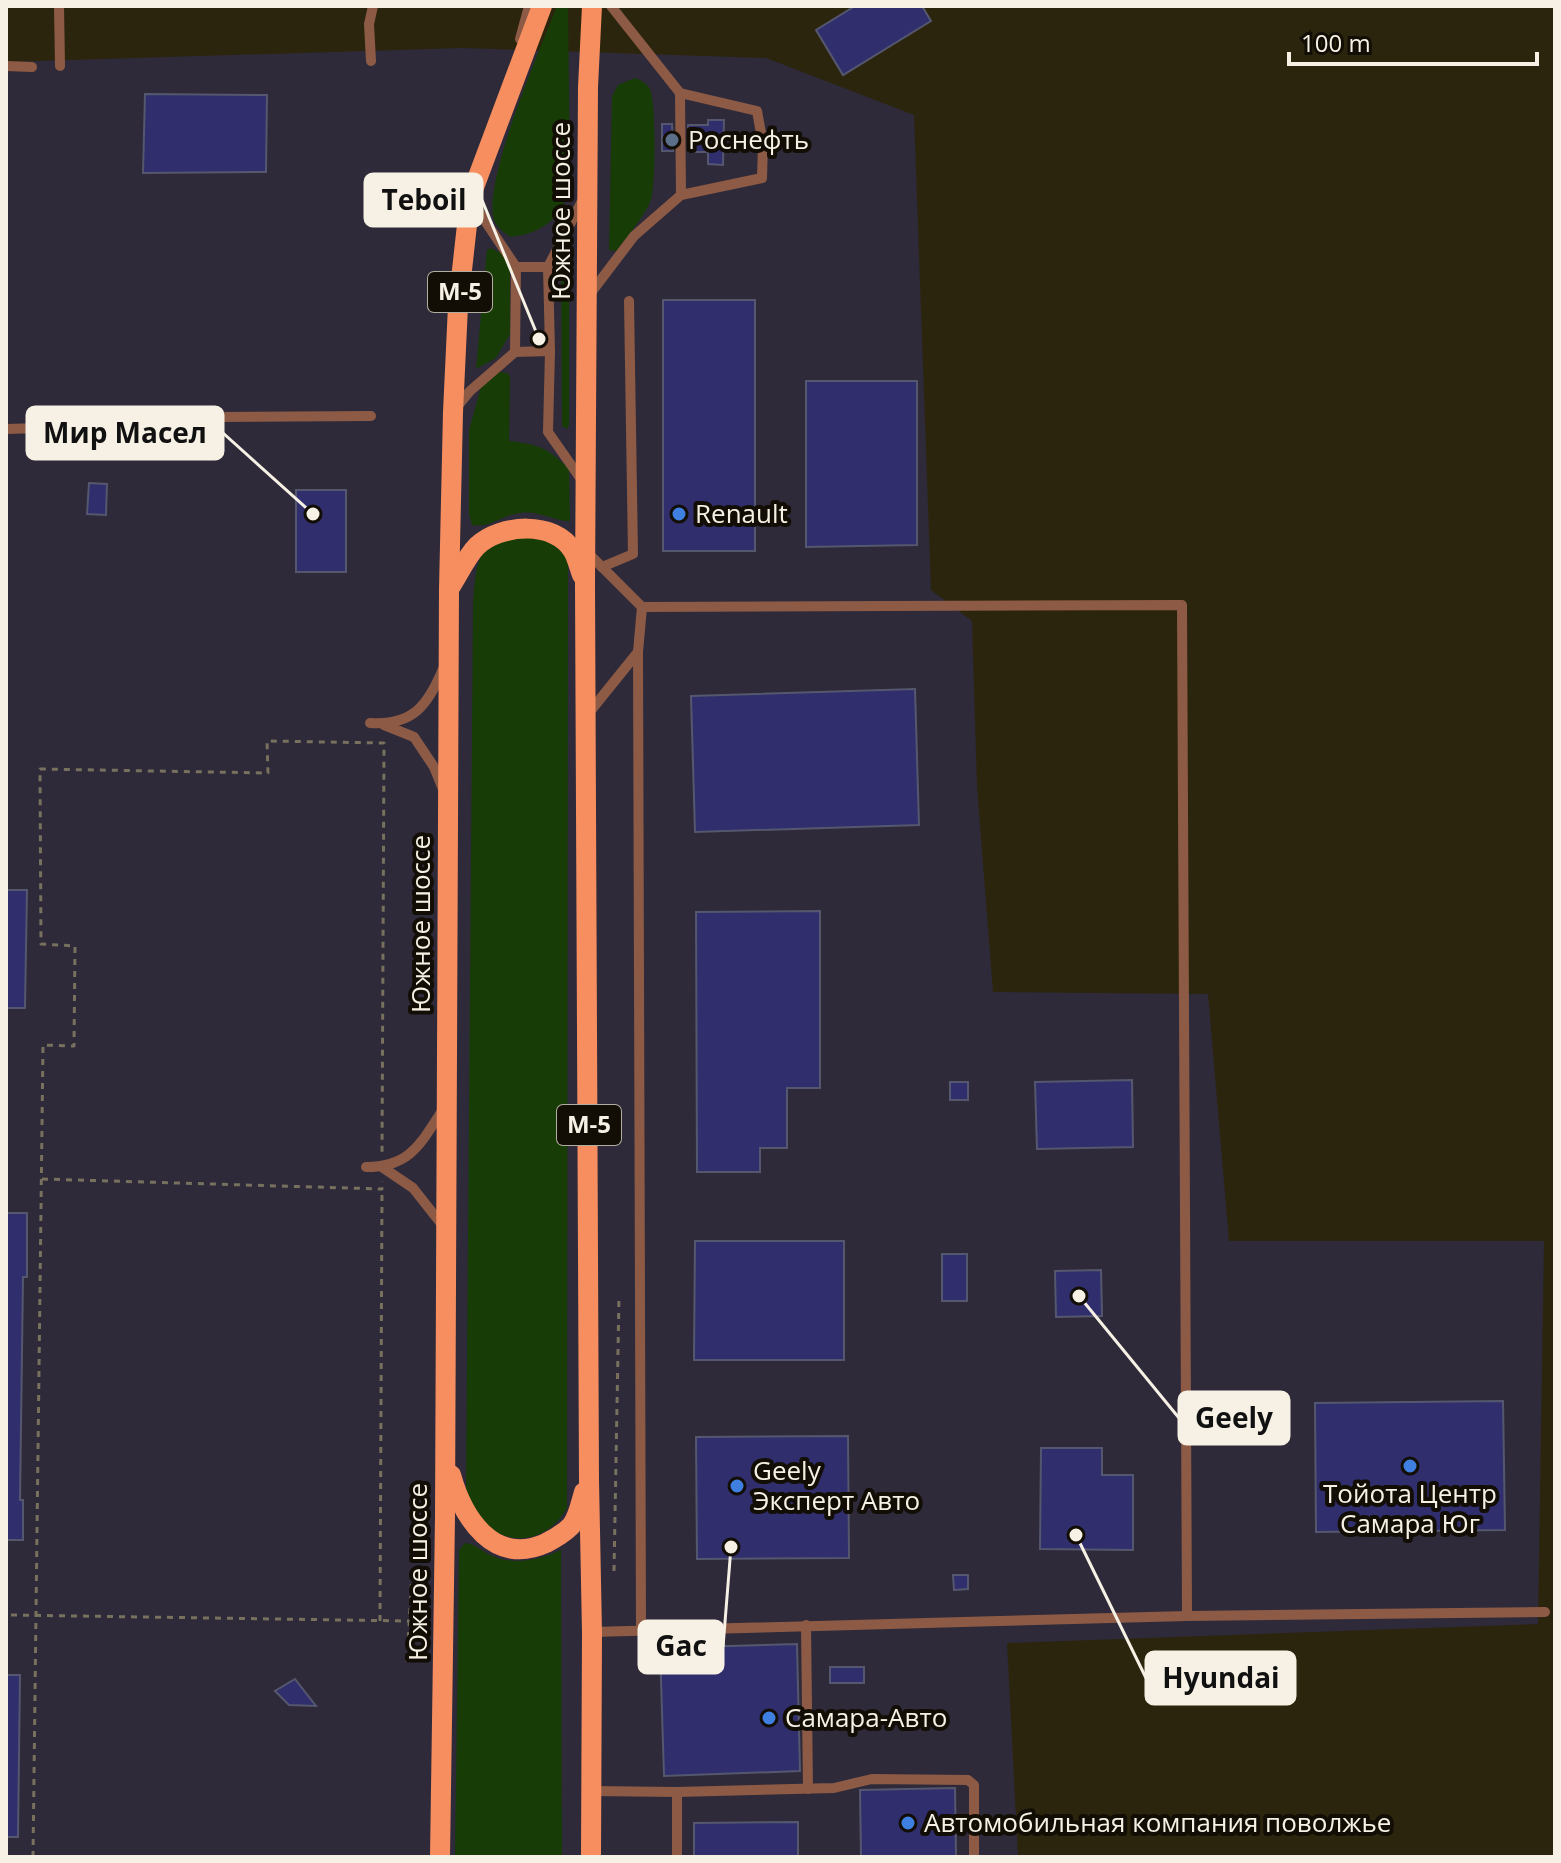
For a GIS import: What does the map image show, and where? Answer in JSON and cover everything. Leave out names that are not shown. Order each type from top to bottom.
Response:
[{"type":"main road","name":"Южное шоссе","points":[[440,1857],[449,589],[458,306],[470,198],[542,6]]},
{"type":"main road","name":"Южное шоссе","points":[[591,1857],[585,486],[592,6]]},
{"type":"main road","points":[[449,589],[476,547],[500,533],[518,529],[557,535],[572,550],[585,585]]},
{"type":"main road","points":[[445,1456],[465,1512],[480,1532],[497,1545],[517,1549],[535,1548],[555,1539],[572,1525],[589,1480]]},
{"type":"lane","points":[[59,6],[60,66]]},
{"type":"lane","points":[[371,61],[369,24],[373,6]]},
{"type":"lane","points":[[503,111],[529,6]]},
{"type":"lane","points":[[611,6],[680,93],[681,195]]},
{"type":"lane","points":[[6,66],[32,67]]},
{"type":"lane","points":[[586,298],[634,236],[681,195],[762,178],[763,144],[757,111],[680,93]]},
{"type":"lane","points":[[585,486],[548,432],[548,267],[587,192]]},
{"type":"lane","points":[[470,198],[516,267],[515,352]]},
{"type":"lane","points":[[516,267],[548,267]]},
{"type":"lane","points":[[602,567],[633,554],[629,301]]},
{"type":"lane","points":[[453,412],[470,391],[515,352],[550,351]]},
{"type":"lane","points":[[6,429],[41,428],[68,418],[371,416]]},
{"type":"lane","points":[[586,551],[642,607],[1182,605],[1187,1616]]},
{"type":"lane","points":[[641,1629],[638,652],[642,607]]},
{"type":"lane","points":[[587,716],[638,652]]},
{"type":"lane","points":[[370,723],[382,724],[413,716],[435,689],[449,656]]},
{"type":"lane","points":[[382,724],[414,737],[434,767],[448,809]]},
{"type":"lane","points":[[366,1167],[400,1162],[414,1152],[446,1106]]},
{"type":"lane","points":[[382,1167],[413,1188],[446,1230]]},
{"type":"lane","points":[[592,1632],[1187,1616],[1545,1612]]},
{"type":"lane","points":[[806,1625],[808,1789]]},
{"type":"lane","points":[[591,1791],[808,1789],[834,1788],[872,1779],[968,1780],[974,1785],[974,1857]]},
{"type":"lane","points":[[677,1792],[677,1857]]},
{"type":"path","points":[[33,1857],[43,1045],[74,1046],[75,946],[41,944],[40,769],[268,773],[267,741],[384,743],[380,1621]]},
{"type":"path","points":[[42,1179],[382,1189]]},
{"type":"path","points":[[614,1571],[619,1296]]},
{"type":"path","points":[[407,1662],[412,1573],[422,1573]]},
{"type":"path","points":[[11,1615],[409,1621]]},
{"type":"shaded area","points":[[462,48],[766,58],[914,115],[931,590],[972,621],[977,787],[993,992],[1208,994],[1229,1241],[1544,1241],[1538,1624],[1007,1643],[1018,1857],[6,1857],[6,62]]},
{"type":"green space","points":[[557,6],[568,6],[570,186],[557,215],[550,222],[533,232],[511,237],[494,220],[497,176],[515,114]]},
{"type":"green space","points":[[635,78],[647,85],[652,97],[655,144],[653,192],[644,214],[616,251],[609,250],[612,96],[618,85]]},
{"type":"green space","points":[[491,248],[506,256],[510,265],[510,334],[496,358],[476,369],[487,250]]},
{"type":"green space","points":[[565,257],[569,261],[567,429],[562,426],[561,264]]},
{"type":"green space","points":[[499,372],[508,373],[510,378],[509,441],[542,448],[569,469],[570,521],[527,512],[485,525],[472,525],[469,514],[469,430],[481,387]]},
{"type":"green space","points":[[539,533],[568,557],[567,1508],[547,1530],[522,1538],[509,1537],[484,1524],[473,1512],[466,1488],[473,606],[477,570],[485,551],[504,541]]},
{"type":"green space","points":[[465,1543],[510,1561],[536,1558],[561,1550],[562,1857],[455,1857],[459,1550]]},
{"type":"building","points":[[855,6],[922,6],[931,21],[843,75],[816,30]]},
{"type":"building","points":[[145,94],[267,95],[266,172],[143,173]]},
{"type":"building","points":[[708,120],[724,120],[723,165],[708,164],[708,152],[689,152],[688,125],[708,125]]},
{"type":"building","points":[[662,124],[672,124],[673,151],[662,151]]},
{"type":"building","points":[[663,300],[755,300],[755,551],[663,551]]},
{"type":"building","points":[[806,381],[917,381],[917,545],[806,547]]},
{"type":"building","points":[[89,483],[107,484],[106,515],[87,514]]},
{"type":"building","points":[[296,490],[346,490],[346,572],[296,572]]},
{"type":"building","points":[[915,689],[919,825],[695,832],[691,696]]},
{"type":"building","points":[[6,890],[27,890],[25,1008],[6,1008]]},
{"type":"building","points":[[820,911],[820,1088],[787,1088],[787,1148],[760,1148],[760,1172],[697,1172],[696,912]]},
{"type":"building","points":[[1132,1080],[1133,1147],[1037,1149],[1035,1082]]},
{"type":"building","points":[[950,1082],[968,1082],[968,1100],[950,1100]]},
{"type":"building","points":[[6,1213],[27,1213],[27,1277],[23,1277],[20,1500],[23,1500],[23,1540],[6,1540]]},
{"type":"building","points":[[695,1241],[844,1241],[844,1360],[694,1360]]},
{"type":"building","points":[[942,1254],[967,1254],[967,1301],[942,1301]]},
{"type":"building","points":[[1101,1270],[1102,1316],[1056,1317],[1055,1271]]},
{"type":"building","name":"Тойота Центр Самара Юг","points":[[1503,1401],[1505,1530],[1316,1532],[1315,1403]]},
{"type":"building","points":[[848,1436],[849,1558],[697,1559],[696,1437]]},
{"type":"building","points":[[1041,1448],[1102,1448],[1102,1475],[1133,1475],[1133,1550],[1040,1549]]},
{"type":"building","points":[[953,1575],[968,1575],[968,1589],[954,1590]]},
{"type":"building","points":[[797,1644],[800,1771],[664,1776],[660,1648]]},
{"type":"building","points":[[830,1667],[864,1667],[864,1683],[830,1683]]},
{"type":"building","points":[[6,1675],[20,1675],[18,1837],[6,1837]]},
{"type":"building","points":[[295,1679],[316,1706],[289,1705],[275,1691]]},
{"type":"building","name":"Автомобильная компания поволжье","points":[[955,1788],[956,1857],[861,1857],[860,1790]]},
{"type":"building","points":[[798,1822],[798,1857],[694,1857],[694,1823]]},
{"type":"place","name":"Роснефть","points":[[672,140]]},
{"type":"place","name":"Teboil","points":[[539,339]]},
{"type":"place","name":"Мир Масел","points":[[313,514]]},
{"type":"place","name":"Renault","points":[[679,514]]},
{"type":"place","name":"Geely","points":[[1079,1296]]},
{"type":"place","name":"Тойота Центр Самара Юг","points":[[1410,1466]]},
{"type":"place","name":"Geely Эксперт Авто","points":[[737,1486]]},
{"type":"place","name":"Hyundai","points":[[1076,1535]]},
{"type":"place","name":"Gac","points":[[731,1547]]},
{"type":"place","name":"Самара-Авто","points":[[769,1718]]},
{"type":"place","name":"Автомобильная компания поволжье","points":[[908,1823]]}]
